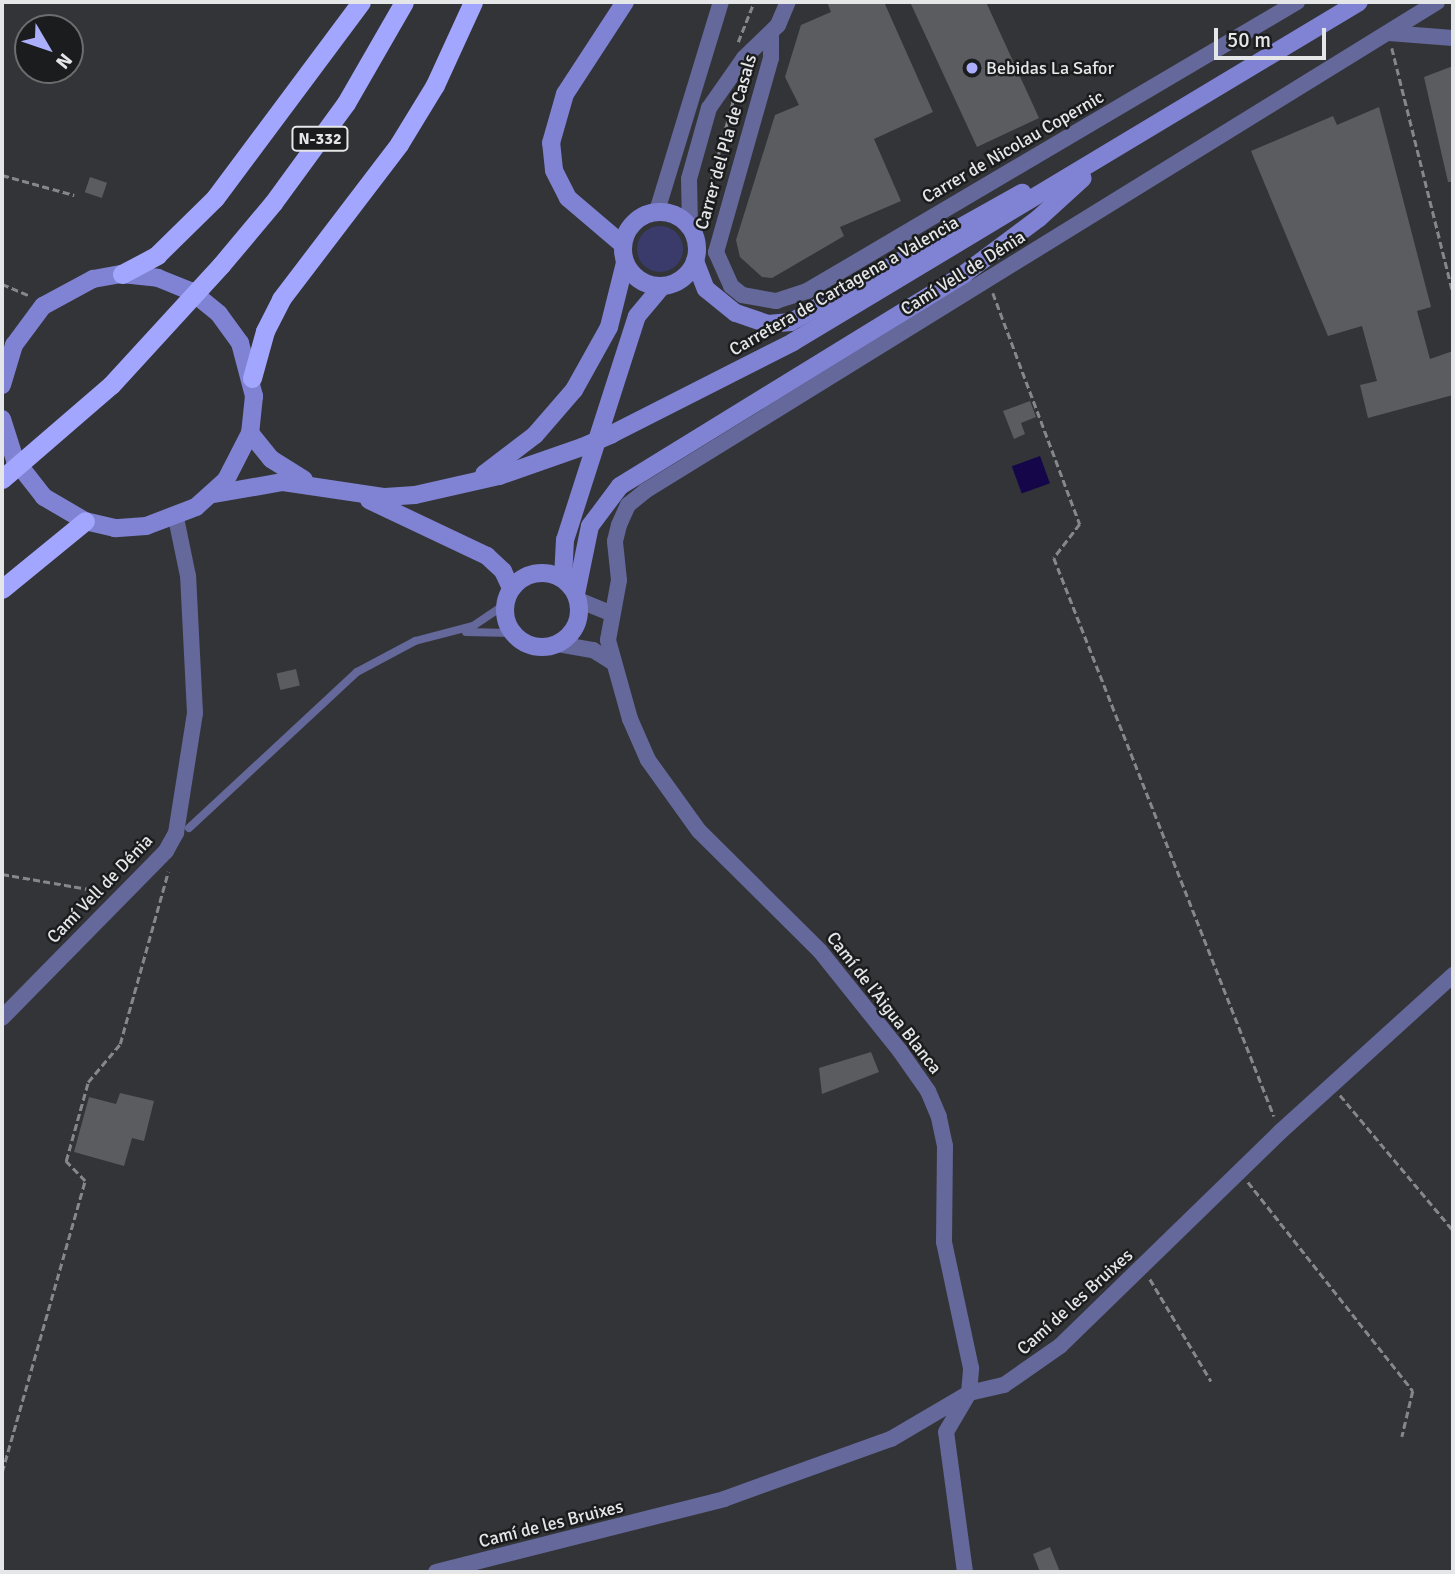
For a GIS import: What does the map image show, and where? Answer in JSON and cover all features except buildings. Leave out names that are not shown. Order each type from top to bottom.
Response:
[{"type":"highway","points":[[122,274],[157,255],[215,198],[361,2]]},
{"type":"highway","name":"N-332","points":[[2,479],[111,385],[274,203],[346,103],[404,2]]},
{"type":"highway","points":[[252,378],[265,331],[281,299],[398,144],[435,85],[474,2]]},
{"type":"highway","points":[[2,589],[85,521]]},
{"type":"main road","points":[[625,2],[576,74],[553,126],[552,155],[559,185],[573,205],[622,244],[630,270],[637,316]]},
{"type":"main road","name":"Carretera de Cartagena a Valencia","points":[[214,494],[265,483],[310,483],[385,497],[464,485],[582,447],[793,342],[1359,2]]},
{"type":"main road","points":[[594,221],[621,225],[657,211],[676,215],[691,227],[697,244],[695,261],[706,289],[736,313],[768,324],[792,321],[993,208],[1108,153]]},
{"type":"main road","points":[[577,597],[563,579],[541,572],[525,576],[511,588],[504,605],[512,633],[533,647],[558,643],[578,621],[577,597],[590,526],[620,486],[964,274],[1039,218],[1108,153]]},
{"type":"main road","points":[[622,244],[635,220]]},
{"type":"main road","points":[[563,579],[565,540],[637,316],[662,286],[680,280],[695,261]]},
{"type":"main road","points":[[630,270],[662,286]]},
{"type":"main road","points":[[464,485],[522,447],[574,390],[609,327],[630,270]]},
{"type":"main road","points":[[2,385],[14,345],[43,306],[85,282],[122,274],[158,278],[191,291],[219,314],[240,343],[252,378],[250,433],[236,466],[214,494],[176,518],[146,526],[115,527],[85,521],[44,497],[28,480],[15,460],[2,419]]},
{"type":"main road","name":"Carretera de Cartagena a Valencia","points":[[250,433],[271,459],[310,483]]},
{"type":"main road","points":[[340,490],[384,505],[472,547],[496,563],[511,588]]},
{"type":"main road","points":[[541,572],[565,540]]},
{"type":"street","points":[[657,211],[721,2]]},
{"type":"street","name":"Carrer del Pla de Casals","points":[[691,227],[689,179],[701,133],[719,90],[744,58],[771,33],[788,2]]},
{"type":"street","name":"Carrer de Nicolau Copernic","points":[[742,295],[776,301],[807,291],[1297,2]]},
{"type":"street","name":"Camí Vell de Dénia","points":[[608,640],[619,580],[615,541],[628,505],[1437,2]]},
{"type":"street","name":"Carrer del Pla de Casals","points":[[742,295],[720,268],[718,238],[771,58],[771,33]]},
{"type":"street","points":[[1388,33],[1453,38]]},
{"type":"street","name":"Camí Vell de Dénia","points":[[2,1018],[171,845],[178,825],[195,713],[188,576],[176,518]]},
{"type":"street","points":[[577,597],[611,614]]},
{"type":"street","points":[[558,643],[583,646],[608,640]]},
{"type":"street","name":"Camí de l’Aigua Blanca","points":[[608,640],[634,730],[669,794],[730,863],[820,951],[928,1091],[946,1146],[944,1242],[969,1355],[968,1393],[946,1433],[965,1572]]},
{"type":"street","points":[[583,646],[614,663]]},
{"type":"street","name":"Camí de les Bruixes","points":[[436,1572],[714,1503],[891,1439],[968,1393],[1004,1385],[1041,1362],[1241,1174],[1280,1132],[1453,975]]},
{"type":"lane","points":[[189,828],[357,672],[398,648],[488,619],[504,605]]},
{"type":"lane","points":[[453,632],[512,633]]},
{"type":"path","points":[[744,58],[737,38],[754,2]]},
{"type":"path","points":[[1388,33],[1453,292]]},
{"type":"path","points":[[703,211],[737,92]]},
{"type":"path","points":[[2,175],[74,195]]},
{"type":"path","points":[[988,280],[1080,524],[1054,558],[1280,1132]]},
{"type":"path","points":[[2,285],[43,306]]},
{"type":"path","points":[[2,1472],[85,1181],[66,1160],[89,1082],[120,1044],[172,855],[171,845]]},
{"type":"path","points":[[2,874],[123,895]]},
{"type":"path","points":[[1332,1084],[1453,1230]]},
{"type":"path","points":[[1241,1174],[1413,1391],[1402,1437]]},
{"type":"path","points":[[1143,1268],[1211,1381]]},
{"type":"shaded area","points":[[660,226],[677,232],[683,249],[677,266],[660,272],[643,266],[637,249],[643,232]]},
{"type":"shaded area","points":[[1040,456],[1050,483],[1022,494],[1012,466]]},
{"type":"place","name":"Bebidas La Safor","points":[[972,68]]}]
